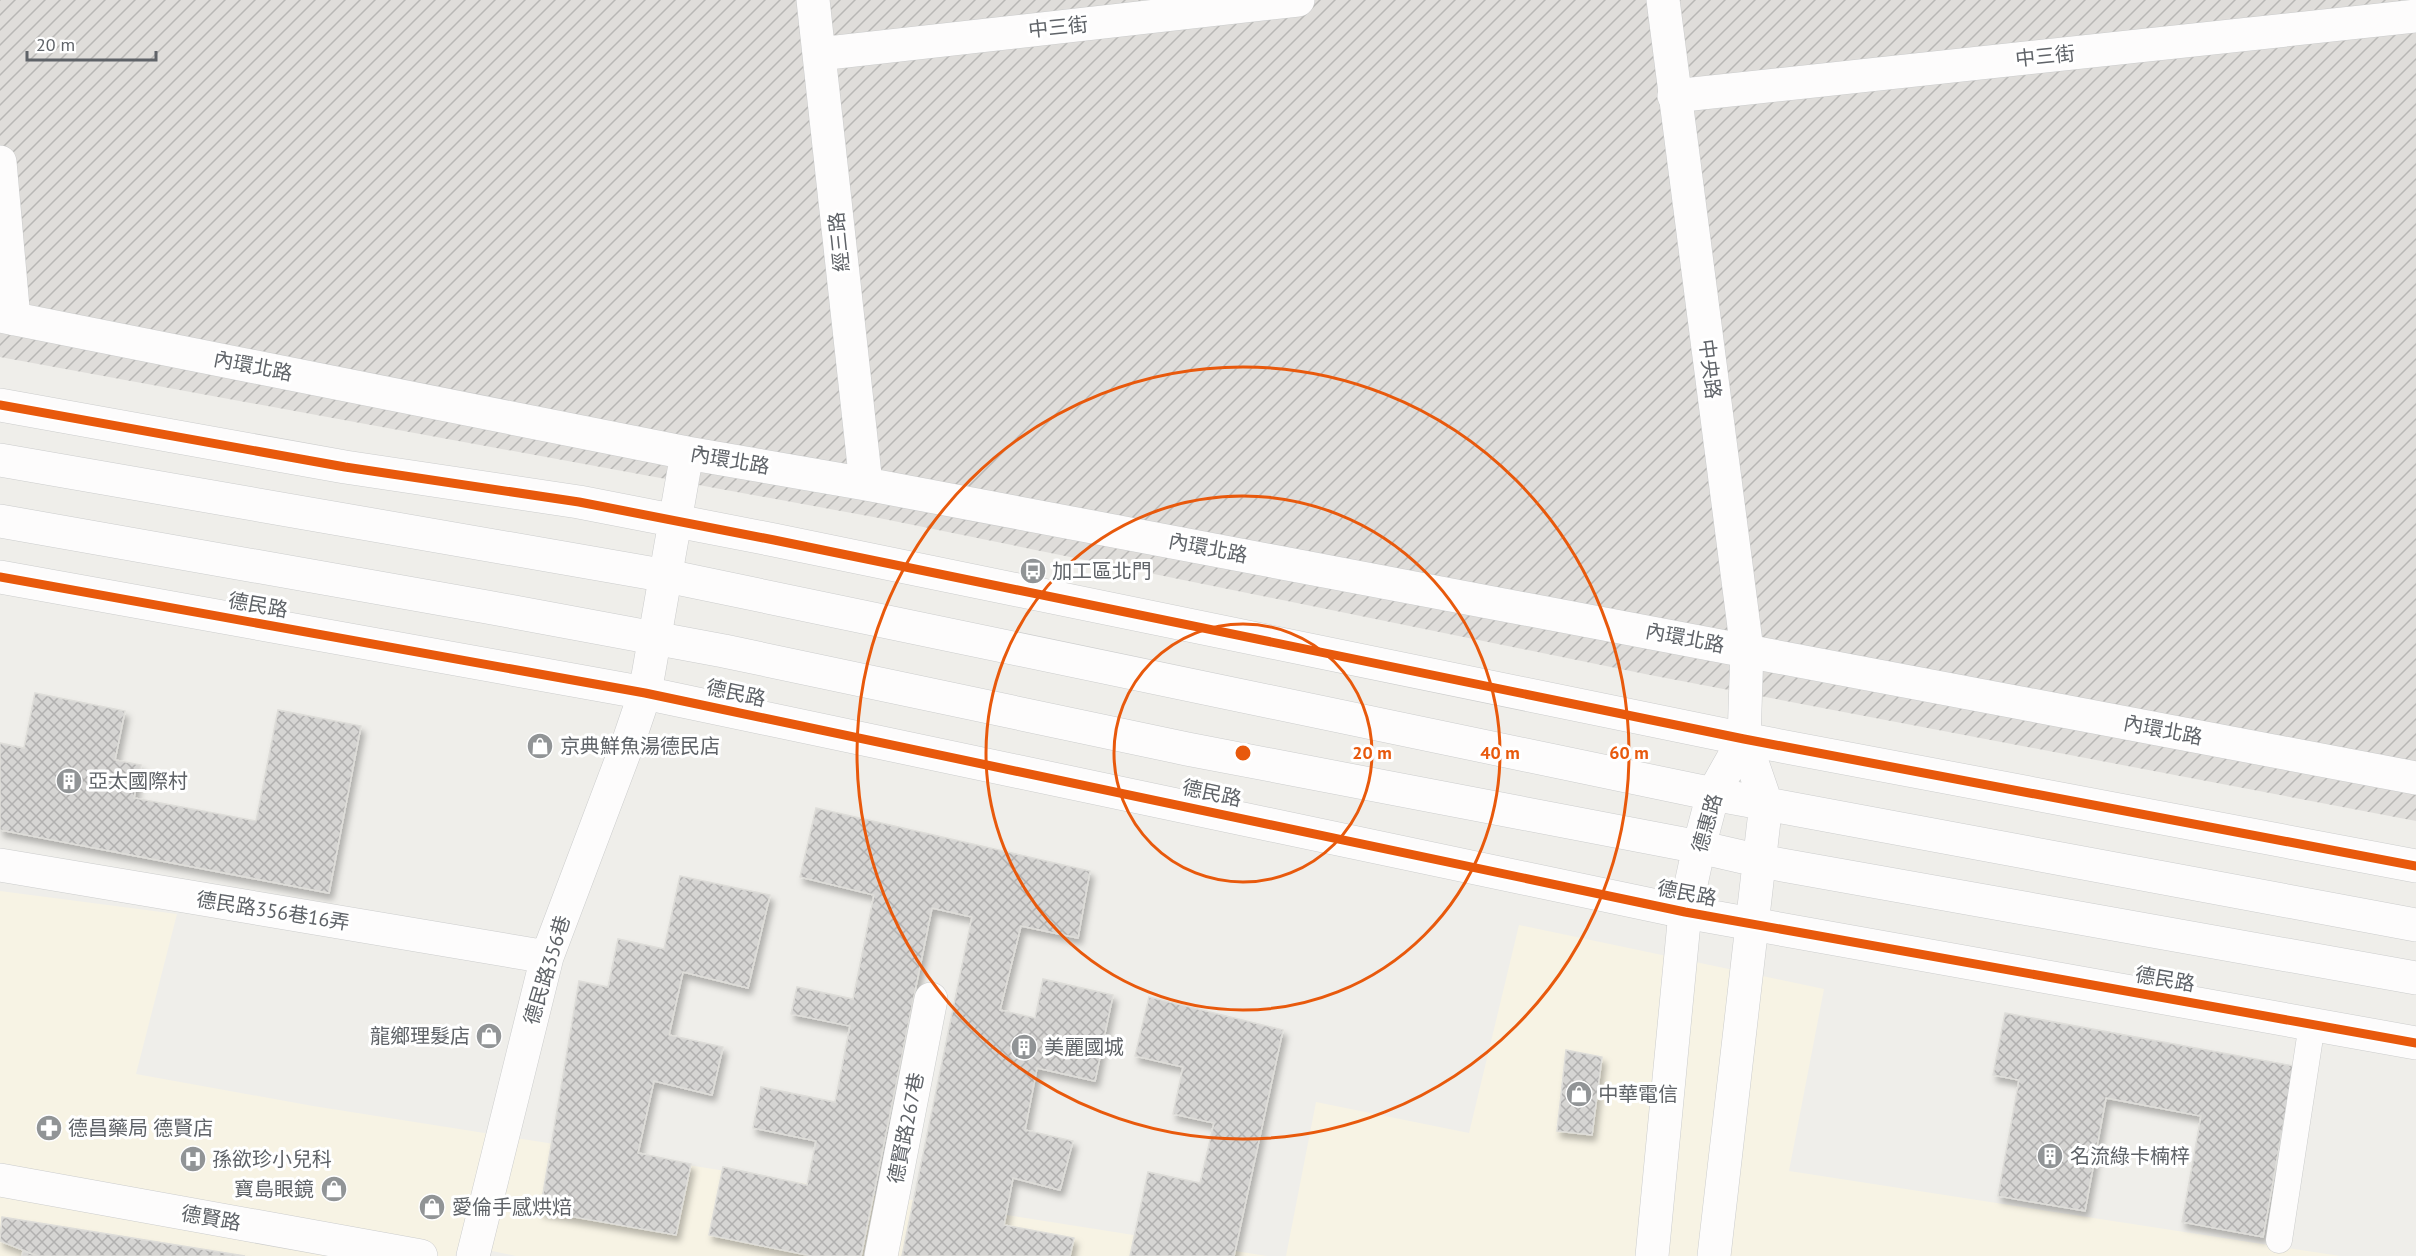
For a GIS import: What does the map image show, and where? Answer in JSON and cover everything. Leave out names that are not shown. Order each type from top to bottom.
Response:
[{"type":"street","name":"經三路","points":[[813,0],[866,484]]},
{"type":"street","name":"中三街","points":[[819,54],[1298,0]]},
{"type":"street","name":"中央路","points":[[1663,0],[1747,650],[1744,739]]},
{"type":"street","name":"中三街","points":[[1674,96],[2416,16]]},
{"type":"street","points":[[0,162],[7,318]]},
{"type":"street","name":"內環北路","points":[[7,318],[687,453],[866,484],[2416,778]]},
{"type":"street","points":[[0,405],[345,467],[579,502],[1744,739],[2416,866]]},
{"type":"street","name":"德民路356巷","points":[[473,1256],[547,957],[645,693],[687,453]]},
{"type":"street","points":[[0,460],[667,576],[1713,794],[2416,925]]},
{"type":"street","name":"德民路","points":[[0,521],[655,638],[1187,749],[1699,847],[1760,861],[2416,978]]},
{"type":"street","name":"德民路","points":[[0,577],[645,693],[1685,912],[2416,1043]]},
{"type":"street","points":[[1714,1256],[1750,923],[1766,803],[1744,739]]},
{"type":"street","name":"德惠路","points":[[1652,1256],[1685,912],[1713,794],[1744,739]]},
{"type":"street","name":"德民路356巷16弄","points":[[0,865],[547,957]]},
{"type":"street","name":"德賢路267巷","points":[[881,1256],[931,999]]},
{"type":"street","name":"德賢路","points":[[0,1180],[422,1256]]},
{"type":"lane","points":[[2279,1240],[2313,1024]]},
{"type":"shaded area","points":[[0,0],[2416,0],[2416,821],[1650,675],[879,518],[0,357]]},
{"type":"shaded area","points":[[0,891],[177,914],[136,1074],[313,1106],[1267,1256],[516,1256],[459,1244],[455,1256],[0,1256]]},
{"type":"shaded area","points":[[1519,925],[1824,989],[1789,1171],[2340,1256],[1286,1256],[1316,1102],[1469,1133]]},
{"type":"building","name":"亞太國際村","points":[[35,693],[125,711],[115,760],[141,765],[134,798],[256,821],[278,710],[361,726],[329,893],[0,830],[0,743],[24,748]]},
{"type":"building","name":"美麗國城","points":[[816,808],[1090,871],[1078,938],[1021,926],[1000,1010],[1035,1018],[1043,979],[1113,995],[1095,1081],[1037,1068],[1025,1130],[1073,1141],[1060,1190],[1013,1178],[1004,1225],[1074,1238],[1070,1256],[902,1256],[972,917],[932,908],[861,1256],[812,1256],[709,1235],[723,1167],[807,1185],[816,1141],[753,1128],[761,1087],[835,1102],[850,1026],[791,1014],[797,987],[853,999],[874,895],[800,877]]},
{"type":"building","points":[[680,876],[770,895],[748,988],[683,972],[669,1035],[723,1047],[712,1095],[654,1081],[638,1153],[691,1164],[676,1235],[540,1211],[579,981],[608,987],[618,939],[664,949]]},
{"type":"building","name":"美麗國城","points":[[1149,997],[1283,1030],[1234,1256],[1130,1256],[1148,1172],[1200,1183],[1214,1123],[1173,1114],[1183,1067],[1135,1056]]},
{"type":"building","name":"名流綠卡楠梓","points":[[2005,1013],[2294,1066],[2263,1237],[2182,1222],[2201,1116],[2106,1098],[2085,1211],[1998,1196],[2019,1080],[1993,1075]]},
{"type":"building","name":"中華電信","points":[[1566,1050],[1602,1057],[1592,1135],[1557,1131]]},
{"type":"building","points":[[2,1217],[245,1256],[38,1256],[0,1241]]},
{"type":"building","points":[[23,1251],[38,1256],[22,1256]]},
{"type":"cycle path","points":[[0,405],[345,467],[579,502],[1744,739],[2416,866]]},
{"type":"cycle path","points":[[0,577],[645,693],[1685,912],[2416,1043]]},
{"type":"place","name":"加工區北門","points":[[1033,571]]},
{"type":"place","name":"京典鮮魚湯德民店","points":[[540,746]]},
{"type":"place","name":"亞太國際村","points":[[69,781]]},
{"type":"place","name":"龍鄉理髮店","points":[[489,1036]]},
{"type":"place","name":"美麗國城","points":[[1024,1047]]},
{"type":"place","name":"中華電信","points":[[1579,1094]]},
{"type":"place","name":"德昌藥局 德賢店","points":[[49,1128]]},
{"type":"place","name":"名流綠卡楠梓","points":[[2050,1156]]},
{"type":"place","name":"孫欲珍小兒科","points":[[193,1159]]},
{"type":"place","name":"寶島眼鏡","points":[[334,1189]]},
{"type":"place","name":"愛倫手感烘焙","points":[[432,1207]]}]
